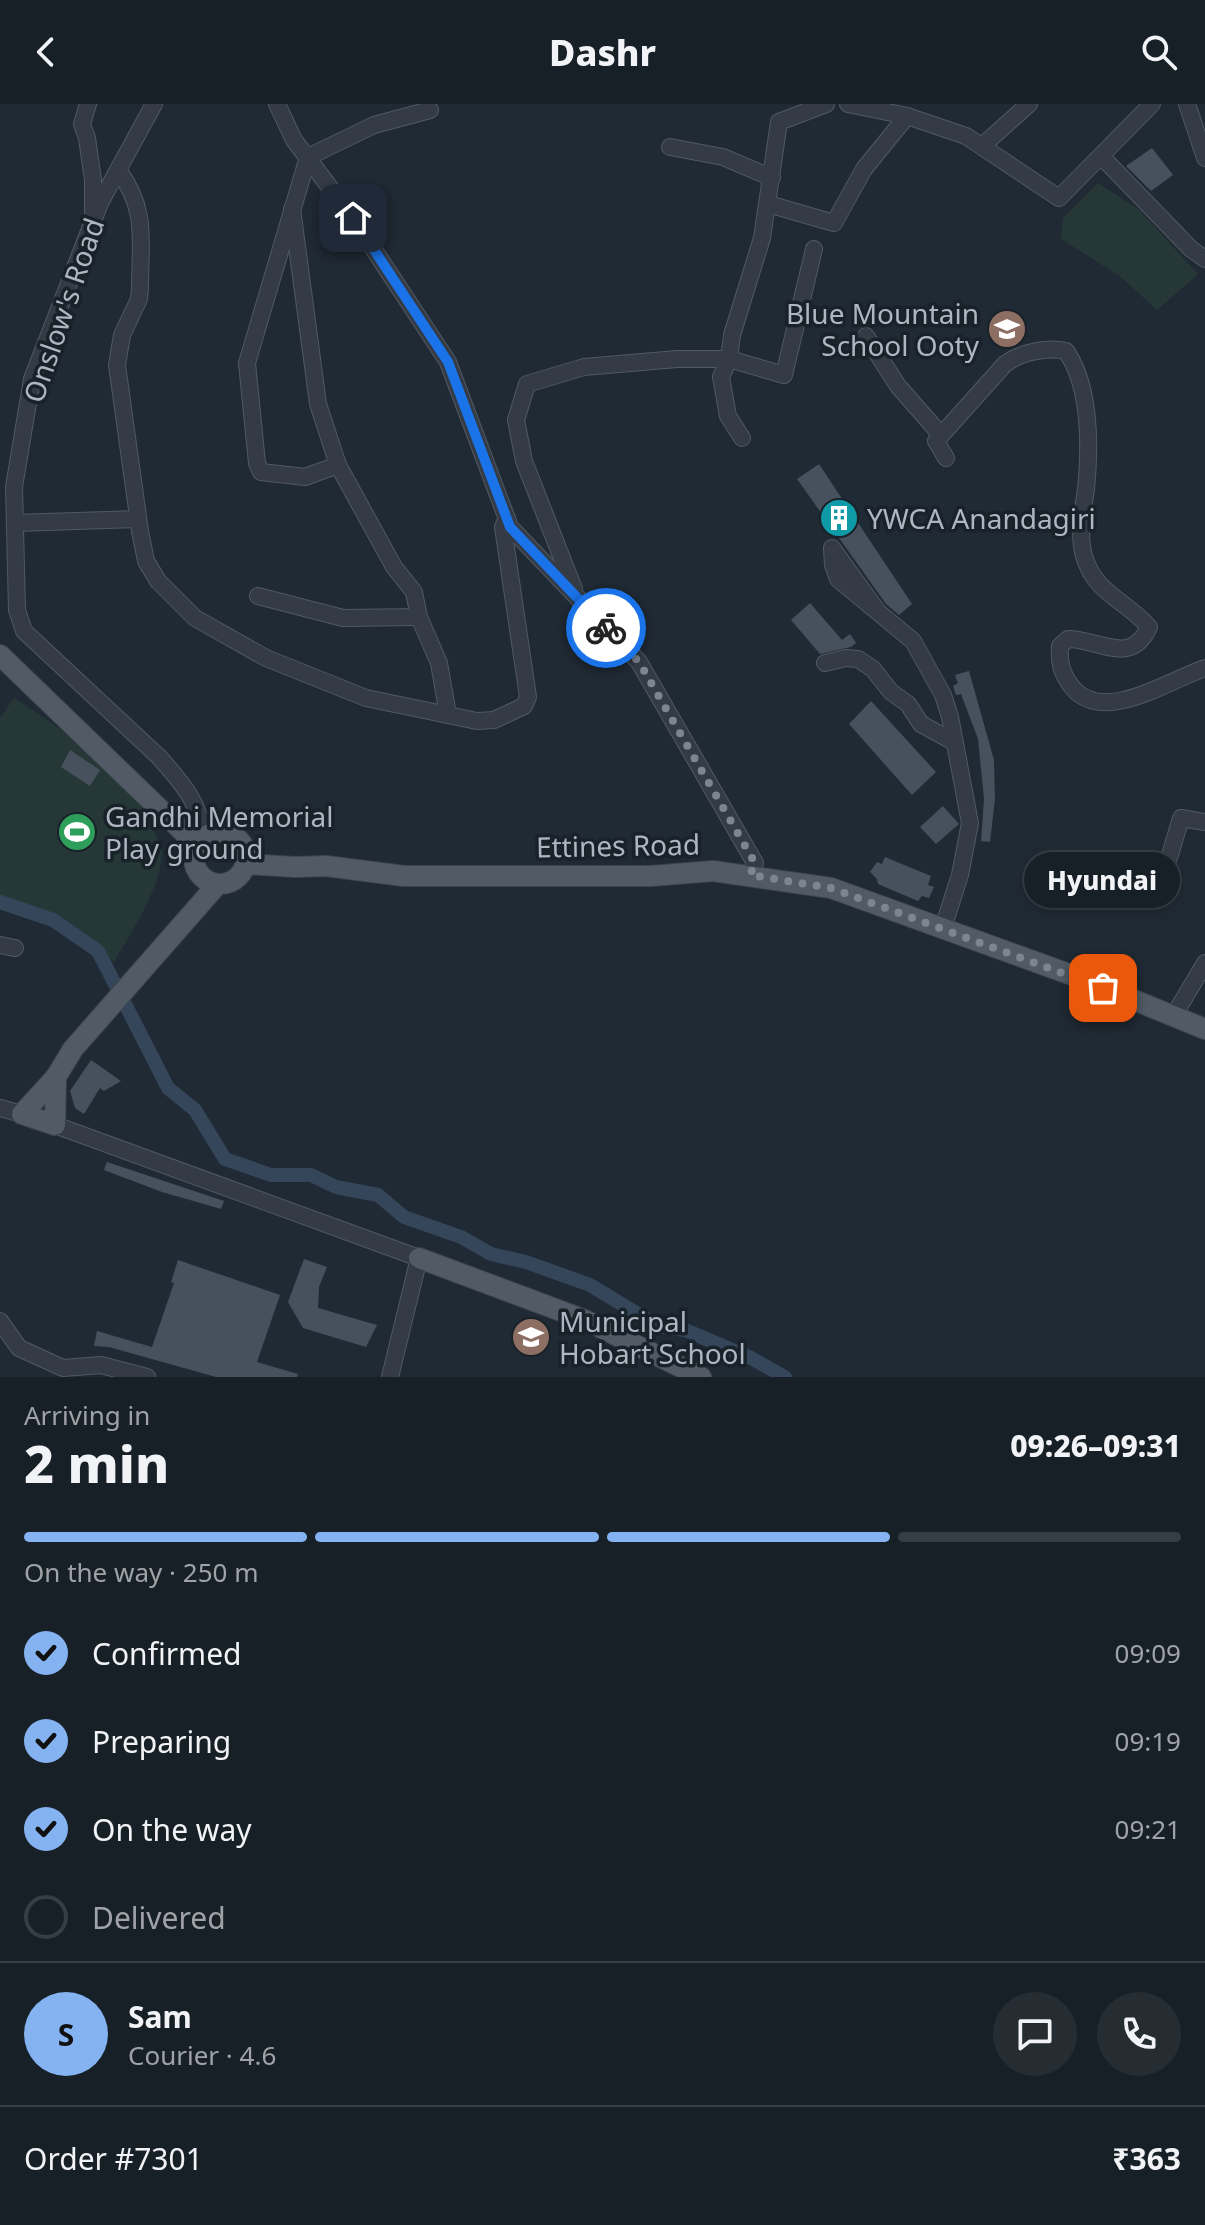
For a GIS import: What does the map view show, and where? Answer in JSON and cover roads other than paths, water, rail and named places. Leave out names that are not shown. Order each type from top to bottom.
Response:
[{"type":"main road","points":[[0,655],[200,841]]},
{"type":"main road","points":[[218,831],[234,835],[245,847],[246,864],[239,878],[217,885],[201,877],[196,870],[194,853],[200,841],[218,831]]},
{"type":"main road","name":"Ettines Road","points":[[246,864],[326,866],[404,876],[651,876],[713,871],[831,888],[1080,978],[1205,1029]]},
{"type":"main road","points":[[56,1077],[55,1125],[22,1114],[56,1077],[73,1049],[129,983],[217,885]]},
{"type":"main road","points":[[419,1258],[585,1320],[672,1370],[701,1377]]},
{"type":"street","points":[[88,104],[82,124],[93,180],[93,222]]},
{"type":"street","name":"Onslow's Road","points":[[154,104],[93,222],[32,379],[14,487],[17,610],[24,631],[178,778],[195,800],[200,815],[200,841]]},
{"type":"street","points":[[277,104],[294,140],[353,218],[448,362],[510,527],[639,662],[755,863],[750,875]]},
{"type":"street","points":[[742,438],[728,416],[721,377],[729,359],[732,335],[752,274],[768,204],[779,122],[826,104]]},
{"type":"street","points":[[848,104],[907,116],[966,136],[1059,198],[1152,104]]},
{"type":"street","points":[[982,146],[1029,104]]},
{"type":"street","points":[[1187,104],[1205,158]]},
{"type":"street","points":[[338,465],[305,477],[261,472],[257,463],[247,363],[308,157],[374,125],[430,110]]},
{"type":"street","points":[[768,204],[834,223],[864,169],[907,116]]},
{"type":"street","points":[[670,147],[723,157],[772,178]]},
{"type":"street","points":[[1101,156],[1191,249],[1205,259]]},
{"type":"street","points":[[118,170],[132,189],[140,211],[139,299],[122,335],[117,365],[138,519],[146,561],[158,581],[195,618],[266,658],[366,698],[477,721],[494,720],[524,706],[528,697],[503,527],[507,518]]},
{"type":"street","points":[[292,209],[318,404],[338,465],[394,567],[414,592],[419,617],[439,663],[448,715]]},
{"type":"street","points":[[577,597],[524,461],[516,420],[527,384],[584,367],[677,359],[729,359],[784,375],[814,249]]},
{"type":"street","points":[[866,336],[898,386],[941,435]]},
{"type":"street","points":[[946,458],[936,441],[1015,356],[1055,349],[1066,351],[1075,364],[1086,426],[1087,477],[1081,531],[1084,556],[1093,576],[1108,596],[1149,627],[1144,639],[1135,647],[1107,648],[1080,639],[1068,639],[1060,646],[1059,662],[1065,678],[1075,691],[1091,699],[1115,701],[1156,691],[1205,668]]},
{"type":"street","points":[[15,523],[138,519]]},
{"type":"street","points":[[258,596],[343,618],[419,617]]},
{"type":"street","points":[[876,609],[913,641],[943,695],[950,717],[970,823],[960,875],[943,928]]},
{"type":"street","points":[[825,663],[846,658],[858,659],[873,669],[891,692],[908,704],[921,724],[954,742]]},
{"type":"street","points":[[1166,868],[1181,818],[1205,822]]},
{"type":"street","points":[[1173,1017],[1205,963]]},
{"type":"street","points":[[0,1108],[22,1114]]},
{"type":"street","points":[[55,1125],[419,1258],[390,1377]]},
{"type":"street","points":[[0,1322],[19,1348],[62,1372],[101,1365],[147,1377]]},
{"type":"waterway","points":[[0,902],[53,920],[98,951],[168,1088],[195,1110],[225,1159],[271,1175],[311,1175],[336,1187],[378,1195],[404,1217],[461,1237],[491,1254],[526,1262],[590,1285],[658,1326],[685,1330],[751,1358],[785,1377]]},
{"type":"place","name":"Blue Mountain School Ooty","points":[[1007,329]]},
{"type":"place","name":"YWCA Anandagiri","points":[[839,518]]},
{"type":"place","name":"Gandhi Memorial Play ground","points":[[77,832]]},
{"type":"place","name":"Hyundai","points":[[1103,988]]},
{"type":"place","name":"Municipal Hobart School","points":[[531,1337]]}]
